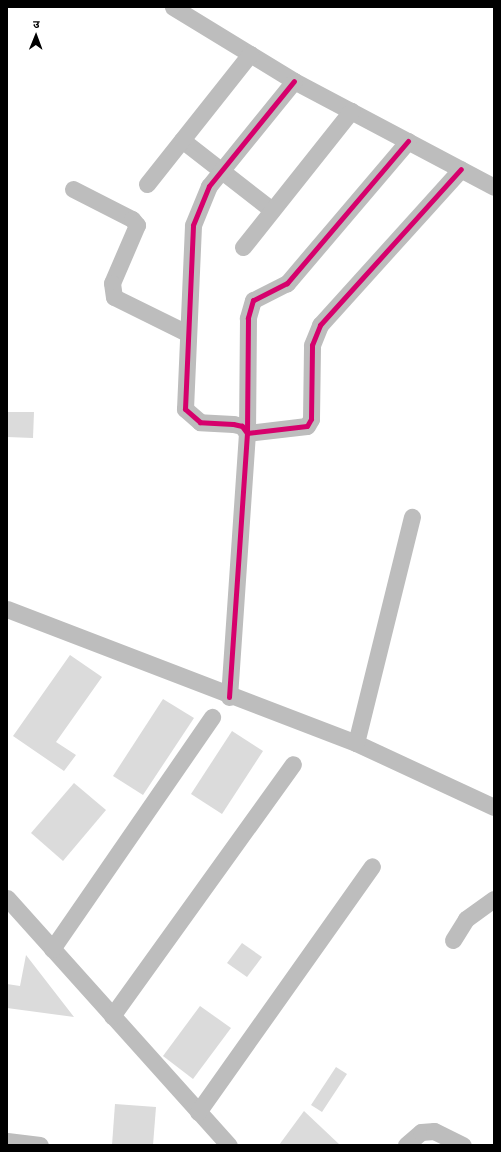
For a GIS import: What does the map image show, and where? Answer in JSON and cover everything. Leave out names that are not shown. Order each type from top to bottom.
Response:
[{"type":"street","points":[[173,7],[294,82],[494,187]]},
{"type":"street","points":[[147,184],[250,54]]},
{"type":"street","points":[[247,433],[242,426],[200,422],[186,409],[187,333],[193,225],[206,192],[294,82]]},
{"type":"street","points":[[243,247],[351,111]]},
{"type":"street","points":[[182,140],[272,210]]},
{"type":"street","points":[[229,697],[247,433],[248,318],[252,300],[287,283],[408,141]]},
{"type":"street","points":[[247,433],[307,426],[311,419],[312,345],[320,325],[461,169]]},
{"type":"street","points":[[73,188],[132,219],[137,225],[112,283],[114,297],[187,333]]},
{"type":"street","points":[[356,743],[412,517]]},
{"type":"street","points":[[7,608],[229,697],[356,743],[494,807]]},
{"type":"street","points":[[52,949],[212,717]]},
{"type":"street","points":[[112,1016],[293,764]]},
{"type":"street","points":[[198,1112],[372,866]]},
{"type":"street","points":[[7,898],[229,1145]]},
{"type":"street","points":[[453,940],[466,919],[494,899]]},
{"type":"street","points":[[406,1145],[421,1132],[434,1131],[464,1145]]},
{"type":"street","points":[[7,1141],[40,1145]]},
{"type":"building","points":[[7,412],[34,412],[33,438],[7,437]]},
{"type":"building","points":[[70,655],[102,677],[56,742],[76,755],[64,771],[13,736]]},
{"type":"building","points":[[163,699],[194,718],[143,795],[113,776]]},
{"type":"building","points":[[232,731],[263,751],[222,814],[191,794]]},
{"type":"building","points":[[74,783],[106,810],[63,861],[31,833]]},
{"type":"building","points":[[242,943],[262,957],[247,977],[227,963]]},
{"type":"building","points":[[26,955],[74,1017],[7,1008],[7,984],[20,986]]},
{"type":"building","points":[[200,1006],[231,1028],[193,1079],[163,1056]]},
{"type":"building","points":[[336,1067],[347,1074],[322,1112],[311,1105]]},
{"type":"building","points":[[115,1104],[156,1107],[153,1145],[112,1145]]},
{"type":"building","points":[[304,1111],[340,1145],[279,1145]]},
{"type":"cycle path","points":[[229,697],[247,433],[242,426],[200,422],[185,409],[193,225],[209,186],[294,81]]},
{"type":"cycle path","points":[[408,141],[287,283],[253,300],[248,318],[247,433],[307,426],[311,419],[312,345],[320,325],[461,169]]}]
